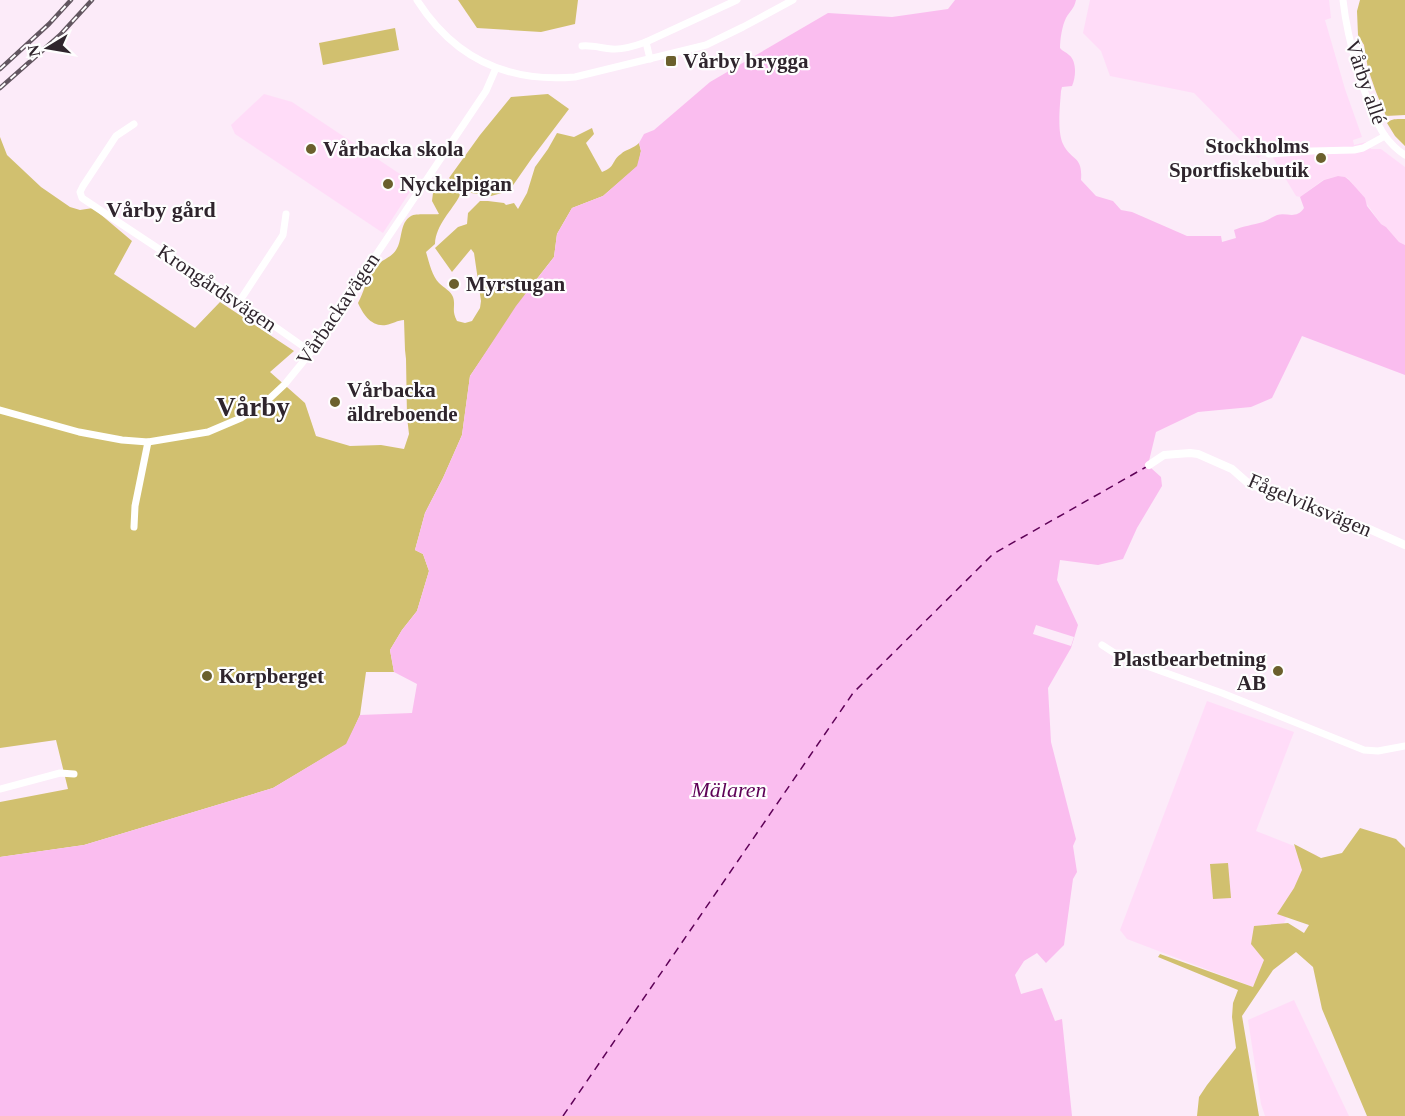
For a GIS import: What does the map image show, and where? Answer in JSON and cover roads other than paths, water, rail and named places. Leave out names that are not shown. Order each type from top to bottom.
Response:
[{"type":"main road","name":"Fågelviksvägen","points":[[1149,465],[1164,455],[1198,454],[1232,469],[1249,484],[1405,545]]},
{"type":"street","points":[[417,0],[443,34],[477,59],[515,74],[553,79],[574,77],[706,45],[793,0]]},
{"type":"street","points":[[582,46],[591,45],[614,49],[631,47],[737,0]]},
{"type":"street","name":"Vårby allé","points":[[1343,0],[1347,28],[1363,85],[1374,114],[1385,136],[1405,155]]},
{"type":"street","points":[[646,42],[650,59]]},
{"type":"street","name":"Vårbackavägen","points":[[0,410],[79,432],[148,442],[208,432],[241,418],[269,399],[285,384],[311,352],[486,91],[496,68]]},
{"type":"street","name":"Krongårdsvägen","points":[[135,124],[116,136],[83,186],[80,192],[82,198],[209,280],[311,352]]},
{"type":"street","points":[[1269,154],[1354,150],[1363,148],[1385,136]]},
{"type":"street","points":[[239,302],[283,235],[286,214]]},
{"type":"street","points":[[134,527],[135,506],[148,442]]},
{"type":"street","points":[[1102,645],[1119,656],[1222,693],[1364,750],[1405,746]]},
{"type":"street","points":[[0,789],[60,773],[74,774]]},
{"type":"water","name":"Mälaren","points":[[955,0],[1076,0],[1065,21],[1060,41],[1060,48],[1072,58],[1075,69],[1072,86],[1062,87],[1061,91],[1059,118],[1061,139],[1080,166],[1081,180],[1096,196],[1113,201],[1121,210],[1132,212],[1187,236],[1221,236],[1222,242],[1236,238],[1234,230],[1281,214],[1298,214],[1304,208],[1300,197],[1324,180],[1338,176],[1349,180],[1365,198],[1367,206],[1381,224],[1405,245],[1405,375],[1302,336],[1272,398],[1251,407],[1198,412],[1156,432],[1149,461],[1151,468],[1161,477],[1162,486],[1137,528],[1123,559],[1098,565],[1060,560],[1057,580],[1078,625],[1071,648],[1048,688],[1051,742],[1076,839],[1073,846],[1077,872],[1073,879],[1064,945],[1046,963],[1037,953],[1024,961],[1015,975],[1021,994],[1042,988],[1055,1021],[1062,1019],[1072,1116],[0,1116],[0,857],[84,845],[273,788],[346,744],[360,715],[412,713],[417,684],[394,672],[390,650],[417,611],[429,571],[423,554],[415,550],[425,513],[462,435],[470,376],[516,306],[554,257],[557,234],[572,208],[603,196],[637,166],[641,151],[639,143],[644,134],[654,130],[710,82],[828,13],[892,17],[948,9]]},
{"type":"railway","points":[[0,69],[49,24],[71,0]]},
{"type":"railway","points":[[0,88],[60,35],[92,0]]},
{"type":"place","name":"Vårby brygga","points":[[671,61]]},
{"type":"place","name":"Vårbacka skola","points":[[311,149]]},
{"type":"place","name":"Stockholms Sportfiskebutik","points":[[1321,158]]},
{"type":"place","name":"Nyckelpigan","points":[[388,184]]},
{"type":"place","name":"Myrstugan","points":[[454,284]]},
{"type":"place","name":"Vårbacka äldreboende","points":[[335,402]]},
{"type":"place","name":"Plastbearbetning AB","points":[[1278,671]]},
{"type":"place","name":"Korpberget","points":[[207,676]]},
{"type":"district","name":"Vårby gård","points":[[161,209]]},
{"type":"district","name":"Vårby","points":[[253,407]]}]
